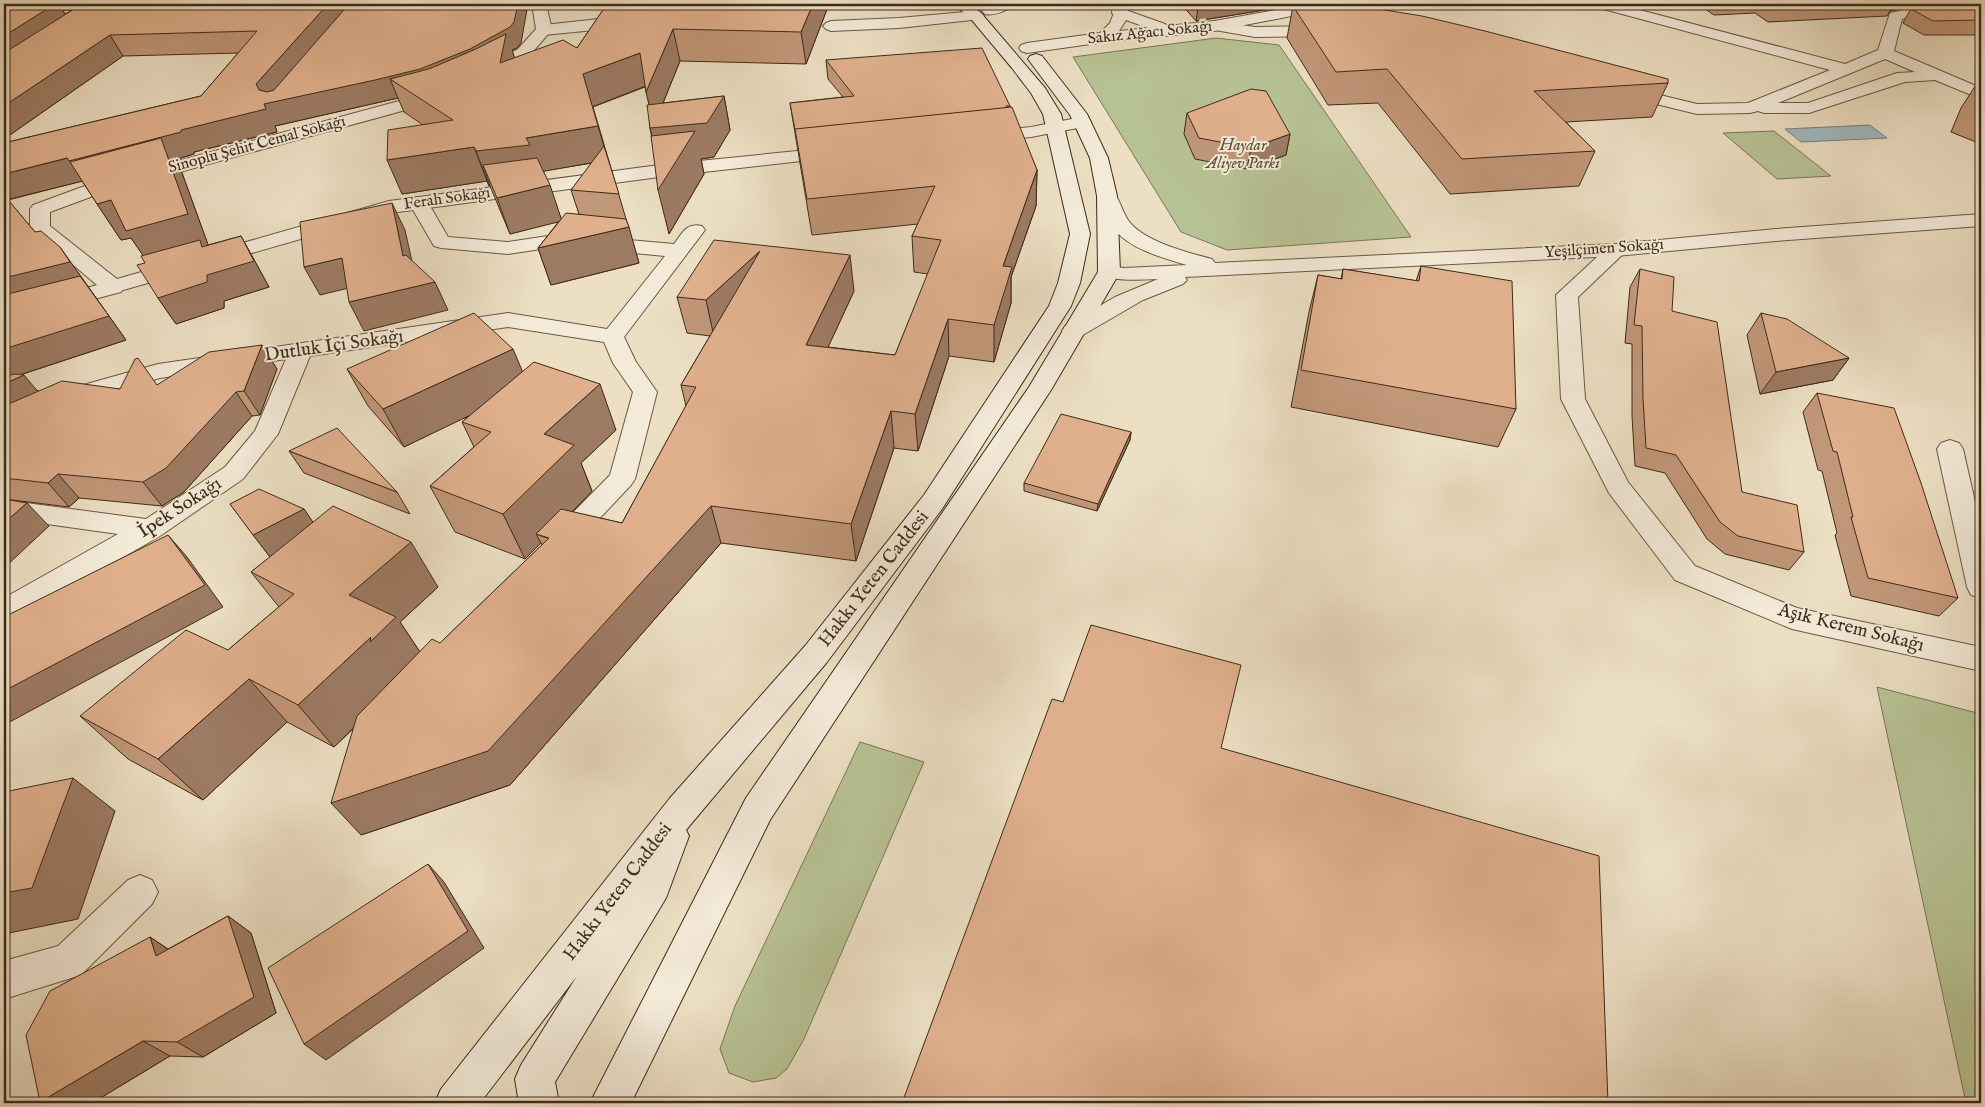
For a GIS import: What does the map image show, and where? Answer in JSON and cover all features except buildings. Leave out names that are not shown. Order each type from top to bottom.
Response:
[{"type":"street","points":[[539,4],[544,30],[608,23],[646,24]]},
{"type":"street","name":"Hakkı Yeten Caddesi","points":[[610,1103],[758,809],[1039,390],[1109,272],[1107,196],[1099,158],[1082,122],[1050,75],[1027,48],[982,9],[961,4]]},
{"type":"street","points":[[831,26],[899,23],[1006,4]]},
{"type":"street","name":"Sakız Ağacı Sokağı","points":[[1027,48],[1105,37],[1214,26],[1289,8],[1333,4]]},
{"type":"street","points":[[1601,4],[1846,69]]},
{"type":"street","points":[[1885,53],[1894,16],[1950,4]]},
{"type":"street","points":[[1105,37],[1117,24],[1120,8],[1157,27],[1174,30]]},
{"type":"street","name":"Hakkı Yeten Caddesi","points":[[455,1103],[511,1033],[682,808],[816,654],[933,502],[1060,306],[1069,283],[1080,234],[1056,127],[1052,114],[1039,92],[982,9]]},
{"type":"street","points":[[1214,26],[1255,32],[1342,30]]},
{"type":"street","name":"Sinoplu Şehit Cemal Sokağı","points":[[113,287],[40,228],[40,208],[89,191],[435,96],[524,52],[544,30]]},
{"type":"street","points":[[1750,108],[1885,53],[1981,94]]},
{"type":"street","points":[[1611,88],[1697,109],[1809,108],[1903,77],[1937,76]]},
{"type":"street","points":[[964,139],[1031,132],[1082,122]]},
{"type":"street","name":"Ferah Sokağı","points":[[4,316],[113,287],[390,207],[659,171],[858,150]]},
{"type":"street","name":"Yeşilçimen Sokağı","points":[[1107,196],[1122,226],[1149,244],[1184,258],[1226,268]]},
{"type":"street","points":[[419,203],[441,242],[508,248],[561,240],[680,250]]},
{"type":"street","name":"Yeşilçimen Sokağı","points":[[1069,283],[1109,272],[1124,274],[1616,250],[1776,235],[1981,220]]},
{"type":"street","points":[[546,558],[622,479],[645,392],[625,363],[613,337],[695,230]]},
{"type":"street","name":"Aşık Kerem Sokağı","points":[[1616,250],[1567,295],[1573,399],[1618,487],[1685,573],[1792,618],[1981,659]]},
{"type":"street","name":"Yeşilçimen Sokağı","points":[[1073,331],[1124,300],[1158,285],[1226,268]]},
{"type":"street","name":"Dutluk İçi Sokağı","points":[[4,429],[84,392],[158,371],[301,352],[508,320],[613,337]]},
{"type":"street","name":"İpek Sokağı","points":[[4,612],[150,529],[234,473],[266,434],[301,352]]},
{"type":"street","points":[[1950,450],[1981,587]]},
{"type":"street","points":[[4,509],[150,529]]},
{"type":"street","points":[[539,1103],[535,1080],[654,886],[682,808]]},
{"type":"street","points":[[4,980],[68,962],[140,892]]},
{"type":"green space","name":"Haydar Aliyev Parkı","points":[[1216,38],[1279,45],[1411,237],[1227,250],[1181,232],[1073,57]]},
{"type":"green space","points":[[1774,131],[1831,176],[1777,179],[1723,133]]},
{"type":"green space","points":[[1877,687],[1981,714],[1981,1103],[1966,1103]]},
{"type":"green space","points":[[860,742],[924,762],[804,1039],[787,1069],[776,1078],[753,1082],[729,1073],[720,1049],[735,1006]]},
{"type":"water","points":[[1870,125],[1887,138],[1801,142],[1785,129]]}]
